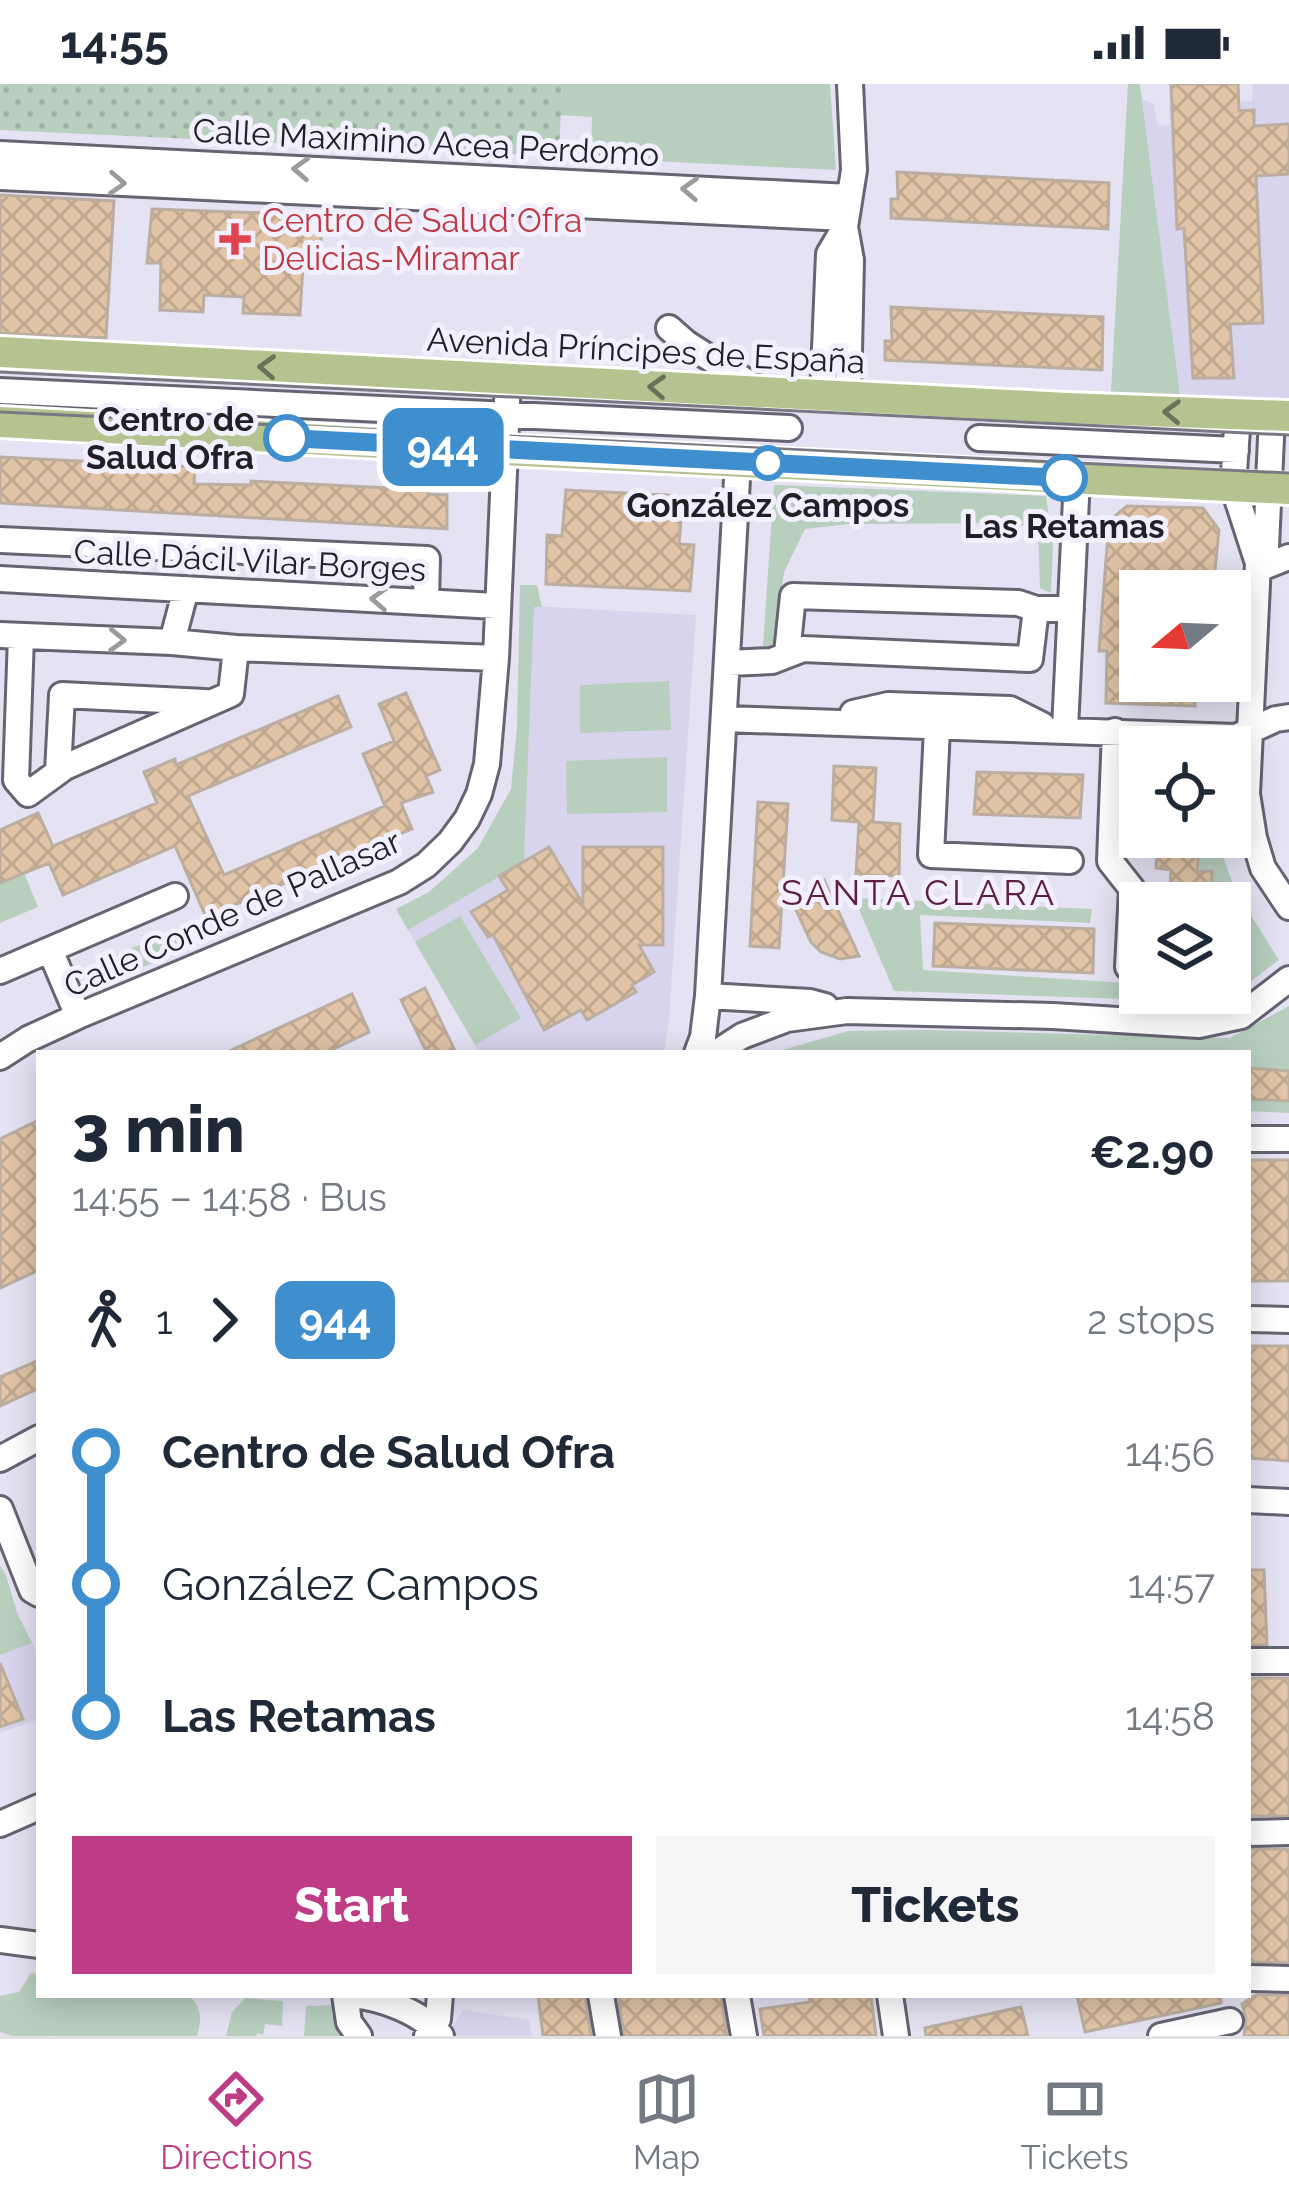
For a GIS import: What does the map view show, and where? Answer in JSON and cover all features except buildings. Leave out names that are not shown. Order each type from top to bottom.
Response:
[{"type":"main road","name":"Avenida Príncipes de España","points":[[0,352],[1280,416]]},
{"type":"main road","points":[[0,422],[1278,489]]},
{"type":"street","points":[[835,396],[851,260],[846,214],[854,170],[850,84]]},
{"type":"street","name":"Calle Maximino Acea Perdomo","points":[[0,154],[189,175],[606,195],[846,214]]},
{"type":"street","name":"Calle Maximino Acea Perdomo","points":[[0,177],[161,173]]},
{"type":"street","points":[[670,328],[763,393]]},
{"type":"street","name":"Calle Conde de Pallasar","points":[[0,1058],[78,1016],[400,882],[450,842],[479,794],[487,764],[508,379]]},
{"type":"street","points":[[0,391],[789,428]]},
{"type":"street","points":[[1238,415],[1233,486],[1268,559]]},
{"type":"street","points":[[1280,416],[1278,489],[1247,794],[1263,868],[1281,884],[1289,907]]},
{"type":"street","points":[[979,438],[1236,450]]},
{"type":"street","points":[[698,1050],[708,996],[738,461]]},
{"type":"street","points":[[1056,728],[1071,609],[1077,478]]},
{"type":"street","points":[[1268,559],[1289,512]]},
{"type":"street","points":[[0,541],[427,559],[426,602]]},
{"type":"street","name":"Calle Dácil Vilar Borges","points":[[0,579],[496,606]]},
{"type":"street","points":[[172,642],[186,589]]},
{"type":"street","points":[[788,653],[793,596],[1071,609]]},
{"type":"street","points":[[728,663],[772,661],[802,649],[1030,659],[1036,609]]},
{"type":"street","points":[[236,648],[231,694],[58,772],[28,794],[16,780],[10,635],[496,658]]},
{"type":"street","points":[[58,772],[62,695],[213,702]]},
{"type":"street","points":[[725,718],[816,721],[938,716],[1056,728],[1236,736],[1289,717]]},
{"type":"street","points":[[938,716],[931,855],[1070,861]]},
{"type":"street","points":[[1115,731],[1110,861],[1126,882]]},
{"type":"street","points":[[0,970],[175,896]]},
{"type":"street","points":[[50,950],[78,1016]]},
{"type":"street","points":[[721,1050],[787,1018],[847,1011],[1199,1024],[1240,1016],[1289,980]]},
{"type":"street","points":[[708,996],[810,1002],[847,1011]]},
{"type":"street","points":[[1251,1139],[1289,1139]]},
{"type":"street","points":[[1251,1319],[1289,1320]]},
{"type":"street","points":[[0,1459],[36,1440]]},
{"type":"street","points":[[1251,1500],[1289,1502]]},
{"type":"street","points":[[0,1509],[36,1592]]},
{"type":"street","points":[[1251,1661],[1289,1661]]},
{"type":"street","points":[[0,1824],[36,1808]]},
{"type":"street","points":[[1251,1832],[1289,1832]]},
{"type":"street","points":[[0,1940],[36,1945]]},
{"type":"street","points":[[1251,1978],[1289,1979]]},
{"type":"street","points":[[349,1998],[349,2022],[359,2036]]},
{"type":"street","points":[[364,1998],[417,2016],[434,2033],[440,1998]]},
{"type":"street","points":[[602,1998],[608,2036]]},
{"type":"street","points":[[737,1998],[744,2036]]},
{"type":"street","points":[[896,2036],[897,1998]]},
{"type":"street","points":[[1161,2036],[1231,2029],[1226,1998]]},
{"type":"shaded area","points":[[1253,84],[1289,84],[1289,399],[1180,395],[1142,99],[1154,104],[1158,126],[1170,125],[1169,104],[1252,101]]},
{"type":"shaded area","points":[[534,606],[696,615],[664,1050],[478,1050],[408,930],[524,861]]},
{"type":"shaded area","points":[[6,1575],[17,1613],[36,1651],[36,1720],[0,1733],[0,1578]]},
{"type":"shaded area","points":[[463,2010],[529,2020],[532,2036],[447,2036]]},
{"type":"green space","points":[[0,84],[562,84],[559,156],[0,130]]},
{"type":"green space","points":[[562,84],[830,84],[836,170],[591,158],[592,117],[560,115]]},
{"type":"green space","points":[[1128,84],[1140,84],[1180,395],[1111,392]]},
{"type":"green space","points":[[774,485],[1046,496],[1053,546],[1051,593],[1040,588],[1038,529],[1011,523],[849,524],[805,529],[784,572],[774,647],[763,646]]},
{"type":"green space","points":[[520,585],[537,585],[542,607],[534,607],[524,862],[408,930],[396,909],[429,892],[478,848],[511,789]]},
{"type":"green space","points":[[669,681],[671,730],[580,733],[580,685]]},
{"type":"green space","points":[[667,757],[667,812],[567,814],[566,761]]},
{"type":"green space","points":[[1191,858],[1224,858],[1232,882],[1200,882]]},
{"type":"green space","points":[[24,873],[38,907],[0,923],[0,883]]},
{"type":"green space","points":[[854,898],[1092,909],[1090,923],[920,915],[923,970],[1119,982],[1119,999],[894,991]]},
{"type":"green space","points":[[1251,915],[1279,960],[1251,981]]},
{"type":"green space","points":[[460,916],[521,1018],[475,1045],[415,942]]},
{"type":"green space","points":[[189,923],[196,945],[88,990],[80,971]]},
{"type":"green space","points":[[1289,1006],[1289,1113],[1251,1111],[1251,1050],[782,1050],[848,1031],[1230,1038]]},
{"type":"green space","points":[[0,1565],[32,1643],[0,1655]]},
{"type":"green space","points":[[31,1973],[36,1974],[36,1998],[191,1998],[200,2024],[197,2036],[12,2036],[0,2032],[0,1996],[19,1992]]},
{"type":"green space","points":[[245,1998],[283,2001],[282,2026],[265,2024],[263,2035],[226,2036],[232,2012]]},
{"type":"green space","points":[[334,2005],[345,2036],[304,2036],[306,2006]]},
{"type":"tram line","points":[[0,372],[1289,435]]},
{"type":"tram line","points":[[0,412],[1289,473]]},
{"type":"bus line","name":"944","points":[[287,438],[1064,478]]},
{"type":"place","name":"Centro de Salud Ofra Delicias-Miramar","points":[[235,239]]},
{"type":"place","name":"Centro de Salud Ofra","points":[[287,438]]},
{"type":"place","name":"González Campos","points":[[768,463]]},
{"type":"place","name":"Las Retamas","points":[[1064,478]]},
{"type":"district","name":"SANTA CLARA","points":[[919,892]]}]
